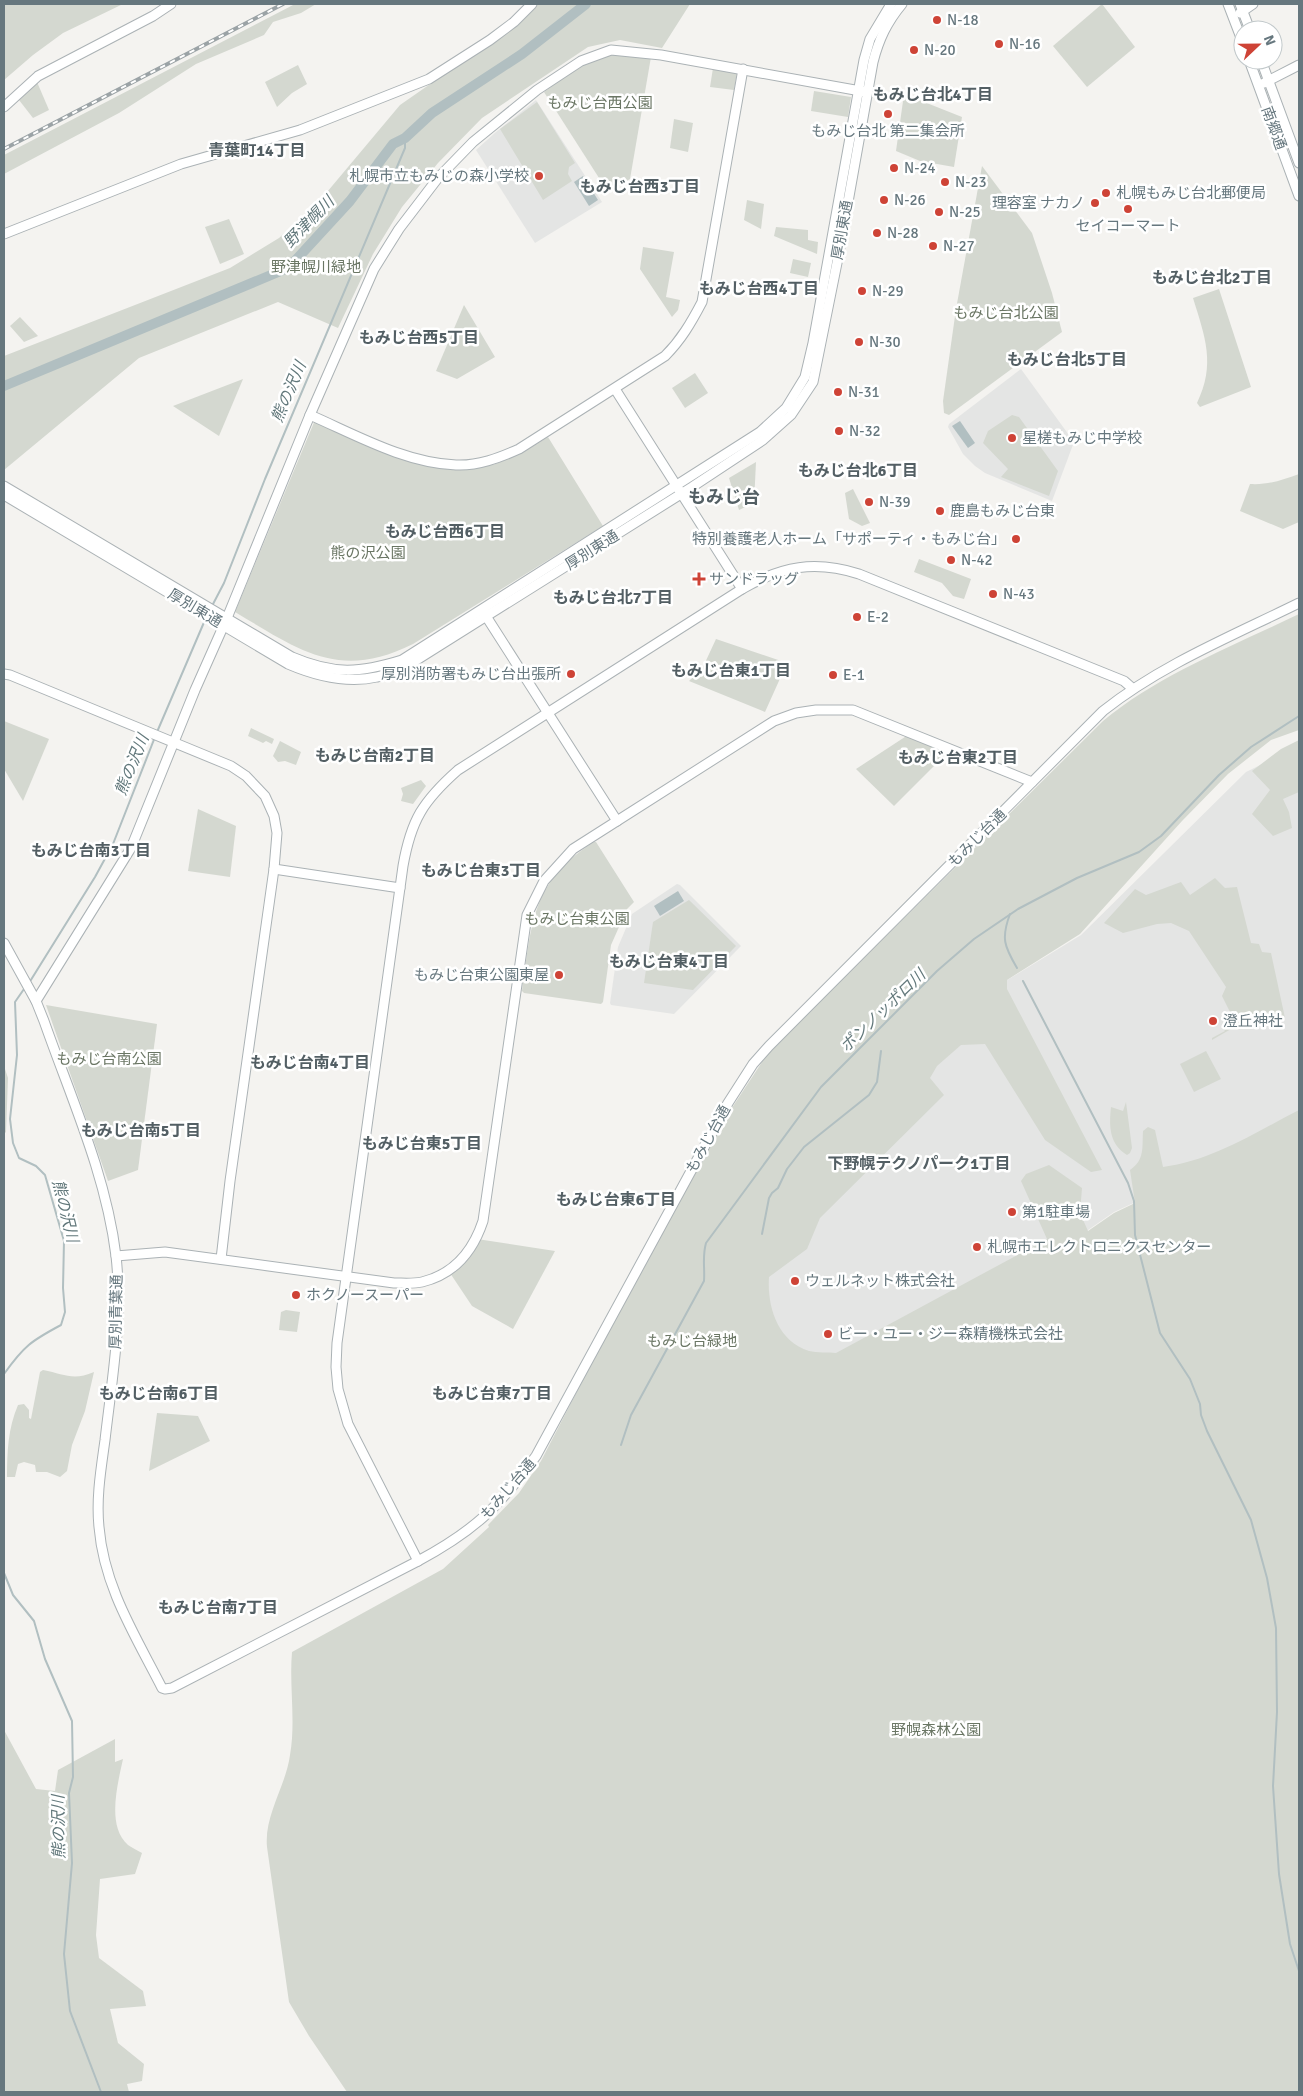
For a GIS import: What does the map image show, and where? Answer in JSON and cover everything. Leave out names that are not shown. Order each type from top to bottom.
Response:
[{"type":"street","points":[[4,107],[38,76],[153,16],[171,4]]},
{"type":"street","points":[[4,234],[181,164],[300,130],[421,82],[490,40],[514,22],[532,4]]},
{"type":"street","name":"厚別東通","points":[[4,495],[217,616],[288,664],[312,674],[348,679],[377,677],[407,666],[680,490],[763,440],[791,415],[812,382],[838,258],[870,39],[891,4]]},
{"type":"street","name":"厚別東通","points":[[862,91],[879,39],[892,16],[902,4]]},
{"type":"street","points":[[1228,4],[1234,20]]},
{"type":"street","points":[[1233,16],[1242,8],[1253,4]]},
{"type":"street","points":[[1242,8],[1246,20]]},
{"type":"street","points":[[34,997],[131,848],[170,741],[225,621],[310,415],[374,269],[408,216],[438,178],[488,128],[537,90],[581,61],[611,50],[662,55],[862,91]]},
{"type":"street","points":[[1259,86],[1299,65]]},
{"type":"street","points":[[310,415],[399,453],[431,462],[457,465],[475,464],[519,449],[665,356],[678,343],[689,327],[702,302],[743,69]]},
{"type":"street","name":"南郷通","points":[[1253,70],[1299,196]]},
{"type":"street","name":"南郷通","points":[[1264,70],[1299,163]]},
{"type":"street","points":[[615,389],[742,589]]},
{"type":"street","name":"厚別東通","points":[[4,486],[204,609]]},
{"type":"street","points":[[418,1561],[354,1439],[342,1405],[336,1367],[337,1343],[407,846],[412,829],[426,803],[436,790],[458,770],[742,589],[778,572],[801,566],[835,568],[849,571],[1124,681],[1132,688]]},
{"type":"street","name":"もみじ台通","points":[[162,1688],[172,1688],[418,1561],[445,1546],[485,1517],[516,1484],[536,1456],[728,1103],[753,1064],[769,1046],[1103,711],[1132,688],[1166,669],[1299,603]]},
{"type":"street","points":[[485,614],[617,822]]},
{"type":"street","points":[[4,674],[231,766],[257,786],[270,805],[277,833],[274,869],[220,1259]]},
{"type":"street","points":[[116,1256],[165,1252],[394,1283],[420,1282],[448,1270],[463,1258],[477,1239],[486,1201],[527,915],[544,881],[573,849],[774,721],[796,713],[823,710],[853,710],[1032,782]]},
{"type":"street","points":[[274,869],[400,888]]},
{"type":"street","name":"厚別青葉通","points":[[4,944],[34,997],[99,1172],[109,1211],[116,1256],[118,1325],[98,1495],[99,1527],[104,1559],[116,1598],[162,1688]]},
{"type":"shaded area","name":"札幌市立もみじの森小学校","points":[[536,100],[602,202],[535,243],[476,150]]},
{"type":"shaded area","points":[[583,176],[598,200],[589,206],[574,182]]},
{"type":"shaded area","name":"星槎もみじ中学校","points":[[1021,369],[1074,442],[1052,501],[985,473],[975,466],[963,454],[948,427],[949,424]]},
{"type":"shaded area","points":[[960,421],[975,443],[968,448],[952,426]]},
{"type":"shaded area","points":[[1299,746],[1299,1118],[1205,1170],[1114,1212],[1075,1239],[789,1397],[766,1318],[766,1271],[1004,982],[1081,935],[1246,772]]},
{"type":"shaded area","points":[[677,884],[741,946],[674,1014],[611,1005],[618,947],[632,914]]},
{"type":"shaded area","points":[[678,891],[684,901],[660,916],[654,906]]},
{"type":"green space","points":[[4,4],[123,4],[63,33],[4,80]]},
{"type":"green space","points":[[295,4],[316,4],[301,13],[273,22],[264,35],[196,64],[119,113],[4,174],[4,155]]},
{"type":"green space","name":"野津幌川緑地","points":[[537,4],[690,4],[662,48],[620,40],[588,47],[482,118],[438,163],[402,207],[373,254],[338,328],[278,302],[139,358],[4,470],[4,356],[230,268],[279,238],[317,204],[400,105],[512,27]]},
{"type":"green space","points":[[1102,4],[1135,47],[1087,87],[1053,46]]},
{"type":"green space","name":"もみじ台西公園","points":[[611,54],[651,57],[630,179],[608,192],[544,92],[582,64]]},
{"type":"green space","points":[[298,65],[307,84],[292,93],[277,107],[265,82]]},
{"type":"green space","points":[[713,68],[737,73],[734,90],[710,87]]},
{"type":"green space","points":[[37,82],[49,110],[33,118],[19,100]]},
{"type":"green space","points":[[814,91],[851,97],[848,117],[811,111]]},
{"type":"green space","points":[[904,94],[962,117],[954,167],[920,161],[896,151]]},
{"type":"green space","points":[[537,102],[575,163],[569,167],[568,174],[572,181],[543,200],[500,129]]},
{"type":"green space","points":[[674,119],[693,123],[688,152],[670,148]]},
{"type":"green space","name":"もみじ台北公園","points":[[982,166],[1032,233],[1052,293],[1062,332],[949,415],[944,413],[943,401],[956,309]]},
{"type":"green space","points":[[747,200],[764,204],[761,229],[744,220]]},
{"type":"green space","points":[[229,219],[244,254],[220,264],[205,227]]},
{"type":"green space","points":[[776,227],[808,230],[808,240],[818,242],[817,254],[774,236]]},
{"type":"green space","points":[[643,247],[674,252],[666,297],[680,300],[678,310],[672,317],[640,269]]},
{"type":"green space","points":[[793,259],[811,263],[808,277],[790,273]]},
{"type":"green space","points":[[1219,289],[1251,387],[1200,407],[1197,403],[1206,376],[1207,351],[1193,298]]},
{"type":"green space","points":[[464,305],[495,357],[457,379],[436,371]]},
{"type":"green space","points":[[20,317],[38,336],[24,342],[10,326]]},
{"type":"green space","points":[[695,373],[708,393],[685,408],[672,388]]},
{"type":"green space","points":[[243,379],[219,436],[173,406]]},
{"type":"green space","points":[[1012,415],[1019,417],[1058,471],[1049,496],[1001,477],[1008,469],[983,443],[988,431]]},
{"type":"green space","name":"熊の沢公園","points":[[315,420],[458,469],[493,465],[522,453],[548,437],[603,526],[413,644],[387,655],[363,660],[341,660],[320,656],[300,649],[235,612]]},
{"type":"green space","points":[[756,462],[754,503],[739,510],[729,478]]},
{"type":"green space","points":[[1299,474],[1299,522],[1283,529],[1240,511],[1250,484],[1269,483]]},
{"type":"green space","points":[[853,489],[870,523],[862,526],[849,519],[845,493]]},
{"type":"green space","points":[[919,559],[971,579],[964,599],[953,596],[942,583],[914,572]]},
{"type":"green space","name":"野幌森林公園","points":[[1299,614],[1299,730],[1271,740],[1228,774],[1182,821],[1080,934],[1007,980],[1007,989],[1102,1170],[1091,1172],[1045,1140],[985,1044],[961,1045],[937,1066],[930,1078],[944,1095],[820,1218],[807,1249],[769,1277],[769,1288],[772,1311],[782,1331],[789,1339],[809,1351],[836,1353],[1047,1239],[1021,1181],[1026,1174],[1049,1165],[1082,1188],[1080,1213],[1088,1231],[1114,1213],[1135,1203],[1130,1170],[1138,1162],[1142,1148],[1143,1131],[1148,1127],[1155,1130],[1163,1167],[1199,1159],[1216,1152],[1299,1110],[1299,2092],[347,2092],[309,2036],[289,2002],[267,1847],[269,1823],[288,1767],[292,1742],[292,1652],[443,1569],[489,1527],[488,1525],[519,1493],[541,1461],[657,1237],[724,1120],[768,1053],[1103,721],[1125,704],[1172,675]]},
{"type":"green space","points":[[716,639],[787,663],[765,712],[689,681],[703,667]]},
{"type":"green space","points":[[4,721],[49,739],[23,801],[4,769]]},
{"type":"green space","points":[[251,728],[274,739],[272,744],[266,741],[263,743],[248,736]]},
{"type":"green space","points":[[911,733],[951,749],[894,806],[856,769]]},
{"type":"green space","points":[[1299,740],[1299,792],[1283,799],[1289,812],[1292,828],[1273,836],[1252,814],[1270,790],[1252,771],[1281,749]]},
{"type":"green space","points":[[280,741],[301,752],[296,765],[285,761],[278,762],[273,756]]},
{"type":"green space","points":[[421,780],[426,786],[413,804],[401,801],[403,794],[401,788]]},
{"type":"green space","points":[[198,809],[236,826],[230,877],[188,871]]},
{"type":"green space","name":"もみじ台東公園","points":[[596,842],[634,902],[627,909],[611,945],[603,1002],[601,1004],[524,993],[522,991],[529,945],[538,906],[546,889],[558,873],[573,857]]},
{"type":"green space","points":[[1215,878],[1225,888],[1237,887],[1251,943],[1259,944],[1262,952],[1271,953],[1285,1018],[1277,1024],[1267,1012],[1262,1011],[1212,1040],[1212,1038],[1225,1031],[1222,1027],[1234,1020],[1222,996],[1226,987],[1189,931],[1171,923],[1157,924],[1123,933],[1104,923],[1135,889],[1146,895],[1181,882],[1190,895]]},
{"type":"green space","points":[[689,900],[736,946],[693,990],[644,983],[653,922]]},
{"type":"green space","name":"もみじ台南公園","points":[[46,1005],[157,1024],[138,1170],[108,1181]]},
{"type":"green space","points":[[1206,1051],[1221,1079],[1194,1092],[1180,1064]]},
{"type":"green space","points":[[4,1066],[8,1078],[6,1132],[4,1134]]},
{"type":"green space","points":[[1126,1102],[1132,1148],[1127,1155],[1117,1146],[1110,1128],[1111,1107],[1123,1111]]},
{"type":"green space","points":[[477,1239],[555,1251],[513,1329],[472,1306],[448,1270]]},
{"type":"green space","points":[[286,1310],[300,1312],[297,1332],[279,1330],[281,1312]]},
{"type":"green space","points":[[43,1370],[74,1376],[87,1375],[94,1372],[85,1411],[72,1445],[67,1471],[60,1477],[47,1472],[36,1472],[35,1465],[24,1462],[18,1464],[15,1477],[7,1477],[7,1458],[12,1422],[18,1405],[24,1404],[29,1410],[29,1418],[31,1419],[40,1372]]},
{"type":"green space","points":[[157,1413],[198,1416],[210,1441],[149,1471]]},
{"type":"green space","points":[[4,1730],[36,1789],[55,1791],[58,1770],[115,1739],[115,1762],[123,1759],[115,1804],[117,1827],[121,1837],[128,1845],[142,1853],[135,1874],[100,1879],[96,1935],[99,1958],[143,1991],[146,2006],[110,2009],[118,2043],[144,2064],[142,2081],[127,2084],[129,2092],[4,2092]]},
{"type":"waterway","name":"野津幌川","points":[[4,386],[283,270],[294,262],[350,201],[393,144],[405,138],[432,113],[522,54],[586,4]]},
{"type":"waterway","name":"熊の沢川","points":[[212,606],[224,583],[265,479],[405,148],[405,138]]},
{"type":"waterway","name":"熊の沢川","points":[[157,732],[205,620]]},
{"type":"waterway","name":"ポンノッポロ川","points":[[621,1445],[631,1415],[704,1281],[706,1243],[821,1087],[937,971],[974,939],[1018,909],[1077,878],[1139,852],[1161,836],[1219,775],[1251,747],[1299,716]]},
{"type":"waterway","name":"熊の沢川","points":[[29,983],[95,877],[113,844],[155,737]]},
{"type":"waterway","points":[[1010,914],[1005,929],[1005,942],[1017,968]]},
{"type":"waterway","points":[[1023,981],[1128,1183],[1134,1201],[1135,1235],[1160,1333],[1190,1379],[1200,1404],[1201,1415],[1207,1431],[1251,1520],[1267,1578],[1276,1628],[1277,1712],[1273,1786],[1279,1874],[1290,1944],[1299,1971]]},
{"type":"waterway","name":"熊の沢川","points":[[4,1374],[29,1345],[42,1335],[61,1325],[65,1312],[63,1288],[64,1241],[45,1175],[36,1166],[19,1158],[13,1143],[10,1119],[17,1055],[15,1002],[24,989]]},
{"type":"waterway","points":[[762,1234],[769,1198],[778,1188],[787,1169],[804,1147],[869,1095],[877,1082],[881,1051]]},
{"type":"waterway","name":"熊の沢川","points":[[4,1573],[13,1595],[34,1621],[45,1659],[72,1721],[73,1777],[69,1793],[72,1863],[64,1954],[70,2011],[101,2092]]},
{"type":"railway","points":[[4,149],[283,4]]},
{"type":"place","name":"N-18","points":[[937,20]]},
{"type":"place","name":"N-16","points":[[999,44]]},
{"type":"place","name":"N-20","points":[[914,50]]},
{"type":"place","name":"もみじ台北 第二集会所","points":[[888,114]]},
{"type":"place","name":"N-24","points":[[894,168]]},
{"type":"place","name":"札幌市立もみじの森小学校","points":[[539,176]]},
{"type":"place","name":"N-23","points":[[945,182]]},
{"type":"place","name":"札幌もみじ台北郵便局","points":[[1106,193]]},
{"type":"place","name":"N-26","points":[[884,200]]},
{"type":"place","name":"理容室 ナカノ","points":[[1095,203]]},
{"type":"place","name":"セイコーマート","points":[[1128,209]]},
{"type":"place","name":"N-25","points":[[939,212]]},
{"type":"place","name":"N-28","points":[[877,233]]},
{"type":"place","name":"N-27","points":[[933,246]]},
{"type":"place","name":"N-29","points":[[862,291]]},
{"type":"place","name":"N-30","points":[[859,342]]},
{"type":"place","name":"N-31","points":[[838,392]]},
{"type":"place","name":"N-32","points":[[839,431]]},
{"type":"place","name":"星槎もみじ中学校","points":[[1012,438]]},
{"type":"place","name":"N-39","points":[[869,502]]},
{"type":"place","name":"鹿島もみじ台東","points":[[940,511]]},
{"type":"place","name":"特別養護老人ホーム「サポーティ・もみじ台」","points":[[1016,539]]},
{"type":"place","name":"N-42","points":[[951,560]]},
{"type":"place","name":"サンドラッグ","points":[[699,579]]},
{"type":"place","name":"N-43","points":[[993,594]]},
{"type":"place","name":"E-2","points":[[857,617]]},
{"type":"place","name":"厚別消防署もみじ台出張所","points":[[571,674]]},
{"type":"place","name":"E-1","points":[[833,675]]},
{"type":"place","name":"もみじ台東公園東屋","points":[[559,975]]},
{"type":"place","name":"澄丘神社","points":[[1213,1021]]},
{"type":"place","name":"第1駐車場","points":[[1012,1212]]},
{"type":"place","name":"札幌市エレクトロニクスセンター","points":[[977,1247]]},
{"type":"place","name":"ウェルネット株式会社","points":[[795,1281]]},
{"type":"place","name":"ホクノースーパー","points":[[296,1295]]},
{"type":"place","name":"ビー・ユー・ジー森精機株式会社","points":[[828,1334]]},
{"type":"district","name":"もみじ台北4丁目","points":[[933,95]]},
{"type":"district","name":"青葉町14丁目","points":[[257,151]]},
{"type":"district","name":"もみじ台西3丁目","points":[[640,187]]},
{"type":"district","name":"もみじ台北2丁目","points":[[1212,278]]},
{"type":"district","name":"もみじ台西4丁目","points":[[759,289]]},
{"type":"district","name":"もみじ台西5丁目","points":[[419,338]]},
{"type":"district","name":"もみじ台北5丁目","points":[[1067,360]]},
{"type":"district","name":"もみじ台北6丁目","points":[[858,471]]},
{"type":"district","name":"もみじ台","points":[[724,497]]},
{"type":"district","name":"もみじ台西6丁目","points":[[445,532]]},
{"type":"district","name":"もみじ台北7丁目","points":[[613,598]]},
{"type":"district","name":"もみじ台東1丁目","points":[[731,671]]},
{"type":"district","name":"もみじ台南2丁目","points":[[375,756]]},
{"type":"district","name":"もみじ台東2丁目","points":[[958,758]]},
{"type":"district","name":"もみじ台南3丁目","points":[[91,851]]},
{"type":"district","name":"もみじ台東3丁目","points":[[481,871]]},
{"type":"district","name":"もみじ台東4丁目","points":[[669,962]]},
{"type":"district","name":"もみじ台南4丁目","points":[[310,1063]]},
{"type":"district","name":"もみじ台南5丁目","points":[[141,1131]]},
{"type":"district","name":"もみじ台東5丁目","points":[[422,1144]]},
{"type":"district","name":"下野幌テクノパーク1丁目","points":[[919,1164]]},
{"type":"district","name":"もみじ台東6丁目","points":[[616,1200]]},
{"type":"district","name":"もみじ台南6丁目","points":[[159,1394]]},
{"type":"district","name":"もみじ台東7丁目","points":[[492,1394]]},
{"type":"district","name":"もみじ台南7丁目","points":[[218,1608]]},
{"type":"park label","name":"もみじ台緑地","points":[[692,1341]]}]
